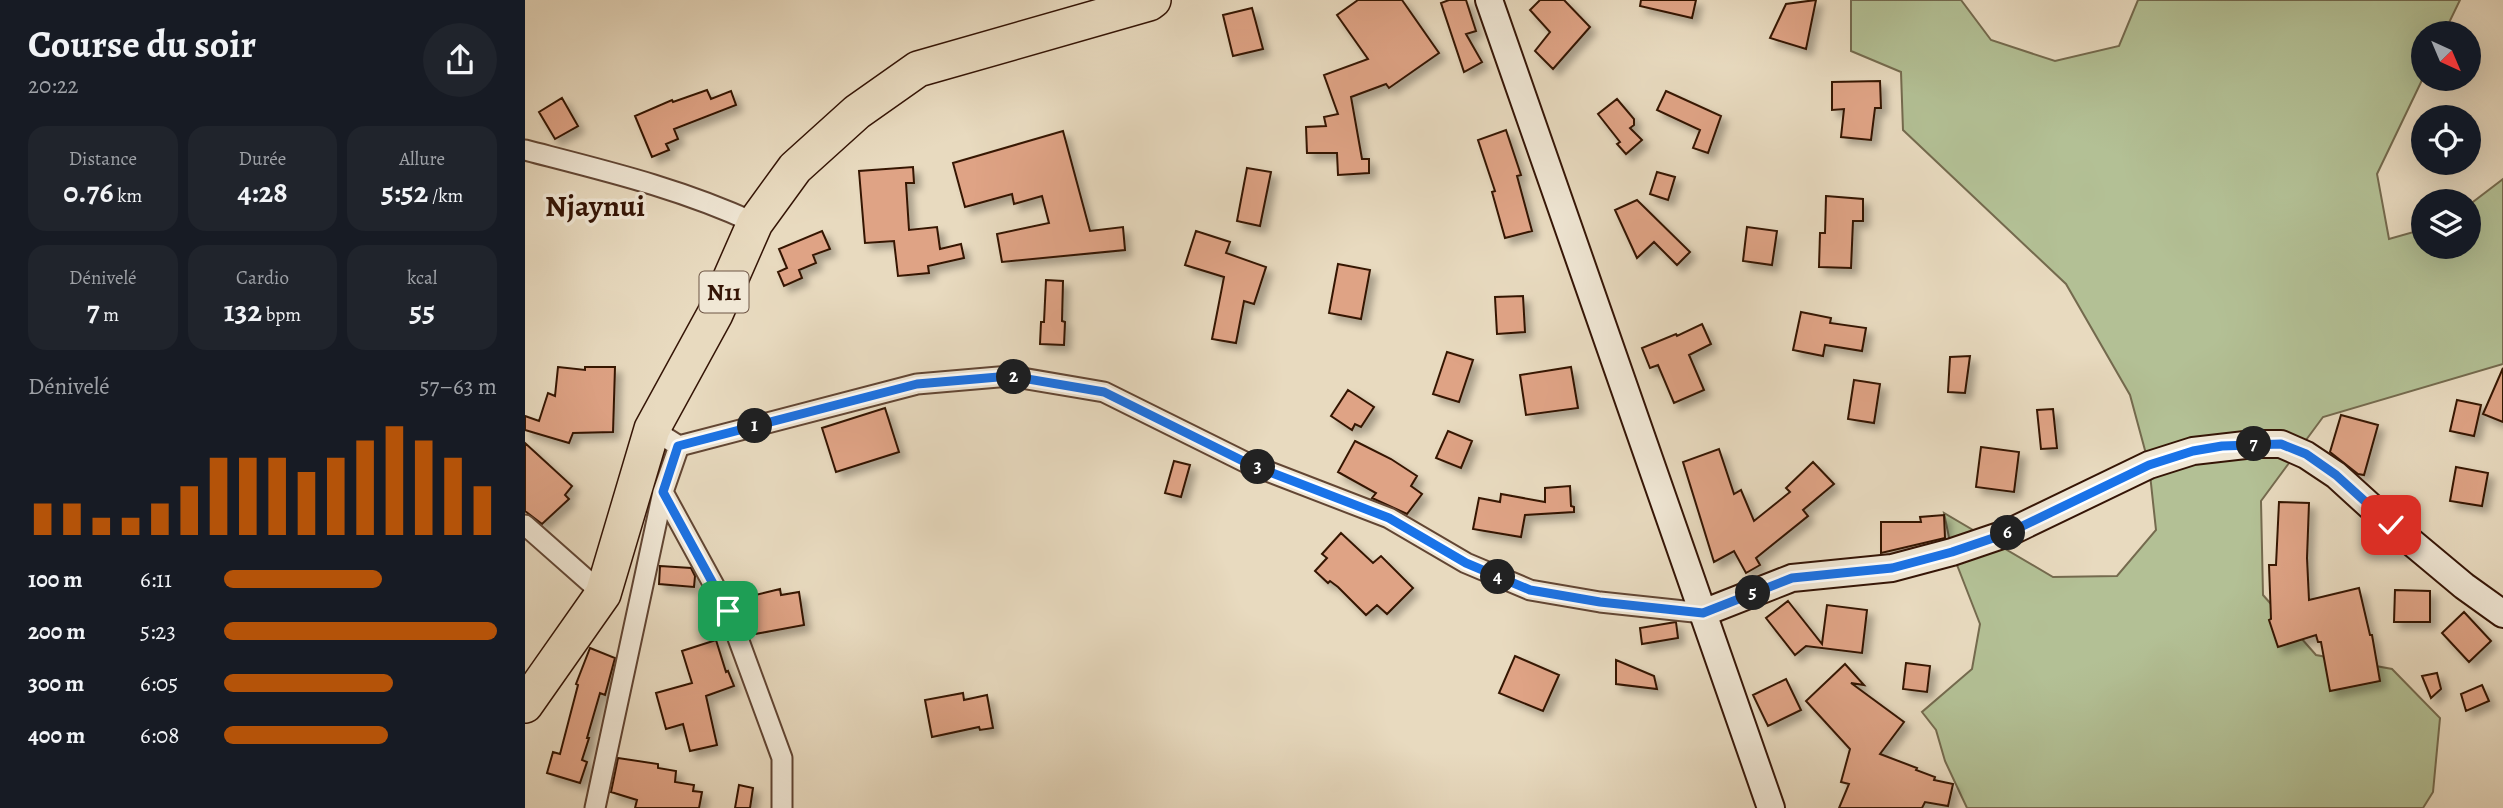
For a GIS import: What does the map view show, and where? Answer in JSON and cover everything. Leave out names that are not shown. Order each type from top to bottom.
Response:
[{"type":"highway","name":"N11","points":[[525,705],[603,594],[715,314],[755,223],[795,168],[857,112],[918,69],[1153,0]]},
{"type":"street","points":[[1489,0],[1772,808]]},
{"type":"street","points":[[525,150],[662,186],[755,223]]},
{"type":"street","points":[[595,808],[663,492],[665,437],[917,384],[1010,376],[1104,392],[1249,464],[1389,518],[1466,563],[1530,590],[1600,602],[1703,613],[1792,578],[1892,568],[1952,552],[2008,533],[2149,465],[2193,451],[2254,444],[2281,444],[2306,454],[2336,475],[2464,586],[2503,614]]},
{"type":"street","points":[[663,492],[728,611],[782,758],[782,808]]},
{"type":"street","points":[[525,525],[603,594]]},
{"type":"green space","points":[[1851,0],[1961,0],[1991,40],[2055,61],[2119,46],[2138,0],[2460,0],[2450,21],[2411,21],[2411,91],[2417,91],[2377,174],[2389,239],[2411,233],[2411,259],[2481,259],[2481,196],[2503,179],[2503,364],[2323,417],[2261,501],[2263,595],[2316,655],[2392,669],[2440,718],[2433,792],[2423,808],[1967,808],[1945,761],[1936,730],[1922,712],[1972,669],[1980,624],[1952,552],[1944,513],[2053,577],[2117,576],[2156,530],[2149,465],[2130,395],[2066,284],[1903,130],[1901,72],[1851,51]]},
{"type":"building","points":[[1358,0],[1402,0],[1439,53],[1389,88],[1386,84],[1351,97],[1362,159],[1369,159],[1369,173],[1338,175],[1337,153],[1307,153],[1306,127],[1326,126],[1324,117],[1338,114],[1324,75],[1368,59],[1337,15]]},
{"type":"building","points":[[1466,0],[1476,31],[1466,34],[1482,62],[1464,72],[1441,3]]},
{"type":"building","points":[[1540,0],[1564,0],[1590,27],[1553,69],[1535,51],[1550,32],[1530,10]]},
{"type":"building","points":[[1641,0],[1696,0],[1692,18],[1640,6]]},
{"type":"building","points":[[1816,0],[1806,49],[1770,38],[1786,4]]},
{"type":"building","points":[[1252,8],[1263,49],[1233,56],[1223,15]]},
{"type":"building","points":[[1880,81],[1881,108],[1875,108],[1871,140],[1841,137],[1844,109],[1832,110],[1832,82]]},
{"type":"building","points":[[707,90],[711,99],[731,91],[736,105],[674,129],[678,139],[666,144],[669,150],[652,157],[635,116],[672,100],[673,102]]},
{"type":"building","points":[[1666,91],[1721,116],[1708,153],[1693,148],[1700,130],[1657,110]]},
{"type":"building","points":[[562,98],[578,126],[555,139],[539,112]]},
{"type":"building","points":[[1617,99],[1634,119],[1634,125],[1630,128],[1642,140],[1626,154],[1598,114]]},
{"type":"building","points":[[1506,130],[1521,175],[1517,176],[1532,231],[1505,238],[1492,192],[1495,191],[1478,140]]},
{"type":"building","points":[[1063,131],[1090,231],[1123,227],[1125,250],[1002,262],[997,234],[1049,223],[1042,196],[1014,204],[1012,194],[965,207],[953,163]]},
{"type":"building","points":[[913,167],[914,183],[906,183],[909,230],[937,227],[940,249],[961,244],[964,258],[928,266],[929,273],[898,276],[894,241],[865,243],[859,171]]},
{"type":"building","points":[[1247,168],[1271,172],[1260,226],[1237,221]]},
{"type":"building","points":[[1657,172],[1675,177],[1668,200],[1650,194]]},
{"type":"building","points":[[1826,196],[1863,199],[1863,221],[1853,221],[1851,268],[1819,267],[1820,233],[1825,233]]},
{"type":"building","points":[[1637,200],[1690,252],[1677,265],[1654,242],[1637,258],[1615,210]]},
{"type":"building","points":[[1747,227],[1777,231],[1772,265],[1743,261]]},
{"type":"building","points":[[822,231],[830,249],[813,255],[816,263],[799,270],[802,278],[784,286],[778,272],[787,268],[779,249]]},
{"type":"building","points":[[1196,231],[1230,242],[1226,253],[1266,267],[1254,304],[1244,301],[1236,343],[1212,339],[1224,277],[1185,265]]},
{"type":"building","points":[[1338,264],[1370,270],[1361,319],[1329,313]]},
{"type":"building","points":[[1046,280],[1063,281],[1064,345],[1040,344]]},
{"type":"building","points":[[1523,296],[1525,332],[1497,334],[1495,297]]},
{"type":"building","points":[[1801,312],[1831,318],[1830,323],[1866,328],[1862,351],[1825,345],[1823,356],[1793,350]]},
{"type":"building","points":[[1702,324],[1711,344],[1689,355],[1704,390],[1674,403],[1658,365],[1650,368],[1642,348]]},
{"type":"building","points":[[1447,352],[1473,360],[1459,402],[1433,394]]},
{"type":"building","points":[[1970,356],[1965,393],[1948,392],[1950,357]]},
{"type":"building","points":[[558,367],[585,370],[585,367],[615,367],[613,432],[573,433],[569,443],[525,430],[525,416],[539,421],[548,393],[555,396]]},
{"type":"building","points":[[1571,367],[1578,408],[1526,415],[1520,375]]},
{"type":"building","points":[[2503,368],[2503,422],[2483,414]]},
{"type":"building","points":[[1854,380],[1880,384],[1874,423],[1848,419]]},
{"type":"building","points":[[1348,390],[1374,407],[1361,427],[1355,424],[1352,430],[1331,416]]},
{"type":"building","points":[[2457,400],[2481,405],[2474,436],[2450,431]]},
{"type":"building","points":[[885,408],[899,452],[836,472],[822,428]]},
{"type":"building","points":[[2053,409],[2057,448],[2041,449],[2037,410]]},
{"type":"building","points":[[2341,415],[2378,425],[2364,475],[2358,474],[2330,452]]},
{"type":"building","points":[[1448,431],[1472,441],[1461,468],[1436,458]]},
{"type":"building","points":[[1355,441],[1417,476],[1411,486],[1422,494],[1407,514],[1372,498],[1376,493],[1338,472]]},
{"type":"building","points":[[525,443],[572,486],[565,495],[569,499],[542,524],[525,511]]},
{"type":"building","points":[[1981,447],[2019,452],[2014,492],[1976,487]]},
{"type":"building","points":[[1719,449],[1734,494],[1741,490],[1754,521],[1790,492],[1786,488],[1813,462],[1834,484],[1803,510],[1808,516],[1756,558],[1760,565],[1746,573],[1734,551],[1714,562],[1683,462]]},
{"type":"building","points":[[1174,461],[1190,465],[1181,497],[1165,493]]},
{"type":"building","points":[[2456,467],[2488,473],[2482,506],[2450,501]]},
{"type":"building","points":[[1570,486],[1574,512],[1525,515],[1521,537],[1473,529],[1479,498],[1500,502],[1501,494],[1545,502],[1545,488]]},
{"type":"building","points":[[2279,502],[2309,503],[2309,600],[2359,588],[2372,635],[2380,681],[2330,691],[2321,642],[2318,642],[2316,635],[2278,647],[2269,620],[2269,565],[2276,565]]},
{"type":"building","points":[[1944,515],[1945,538],[1881,553],[1881,522],[1921,522],[1920,517]]},
{"type":"building","points":[[1341,533],[1373,563],[1381,556],[1413,588],[1387,614],[1377,605],[1366,615],[1338,587],[1330,581],[1328,583],[1315,571],[1327,558],[1322,554]]},
{"type":"building","points":[[660,566],[691,568],[695,576],[694,587],[659,584]]},
{"type":"building","points":[[780,589],[781,595],[799,592],[804,625],[755,634],[747,597]]},
{"type":"building","points":[[2395,590],[2430,591],[2430,622],[2394,622]]},
{"type":"building","points":[[1788,601],[1822,644],[1827,605],[1867,610],[1862,653],[1806,646],[1795,655],[1766,618]]},
{"type":"building","points":[[2464,612],[2491,641],[2469,662],[2442,633]]},
{"type":"building","points":[[1676,622],[1678,638],[1642,644],[1640,628]]},
{"type":"building","points":[[716,640],[726,672],[728,671],[734,686],[706,696],[717,745],[690,751],[683,724],[666,729],[656,693],[692,683],[682,651]]},
{"type":"building","points":[[590,648],[615,658],[605,695],[600,693],[587,738],[582,760],[587,762],[580,783],[547,773],[553,752],[560,754],[578,685],[576,684]]},
{"type":"building","points":[[1515,656],[1559,675],[1543,711],[1499,693]]},
{"type":"building","points":[[1616,660],[1654,676],[1657,689],[1616,684]]},
{"type":"building","points":[[1906,663],[1930,666],[1927,692],[1903,689]]},
{"type":"building","points":[[1845,664],[1864,685],[1851,683],[1904,722],[1880,754],[1917,768],[1916,770],[1935,777],[1934,780],[1953,784],[1948,806],[1925,802],[1922,808],[1839,808],[1849,784],[1841,782],[1850,749],[1806,701]]},
{"type":"building","points":[[2437,673],[2441,689],[2431,698],[2422,676]]},
{"type":"building","points":[[1786,679],[1801,710],[1768,726],[1753,695]]},
{"type":"building","points":[[2482,685],[2489,701],[2466,711],[2461,694]]},
{"type":"building","points":[[963,693],[964,700],[987,695],[993,728],[980,730],[979,727],[932,737],[925,700]]},
{"type":"building","points":[[618,758],[658,764],[658,768],[676,771],[675,782],[694,785],[693,791],[702,792],[699,808],[635,808],[637,800],[611,792]]},
{"type":"building","points":[[739,785],[753,788],[750,808],[735,808]]},
{"type":"district","name":"Njaynui","points":[[595,206]]},
{"type":"route","points":[[728,611],[663,492],[678,446],[917,384],[1010,376],[1104,392],[1249,464],[1389,518],[1466,563],[1530,590],[1600,602],[1703,613],[1792,578],[1892,568],[2008,533],[2149,465],[2193,451],[2222,446],[2281,444],[2306,454],[2336,475],[2391,525]]}]
